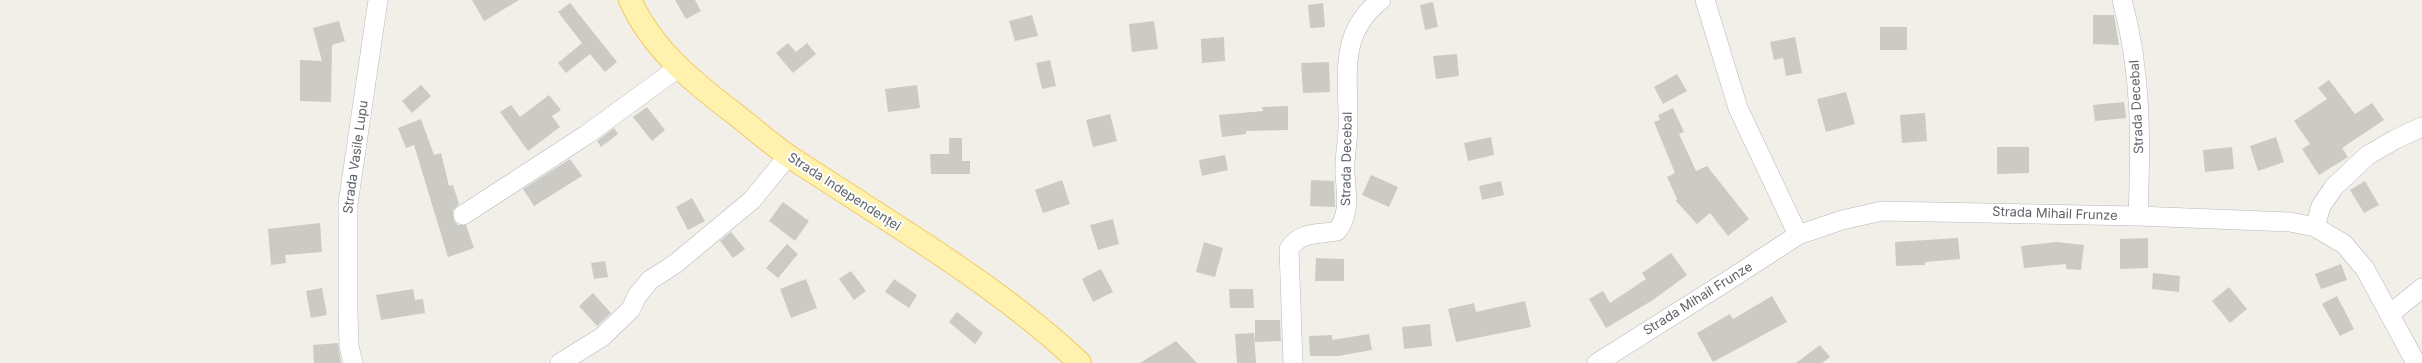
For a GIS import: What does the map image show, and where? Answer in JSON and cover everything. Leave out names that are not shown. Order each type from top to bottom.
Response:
[{"type":"main road","name":"Strada Independenței","points":[[630,0],[651,37],[678,68],[788,156],[888,220],[983,285],[1039,327],[1080,363]]},
{"type":"street","name":"Strada Vasile Lupu","points":[[353,363],[348,319],[348,204],[378,0]]},
{"type":"street","name":"Strada Decebal","points":[[1293,363],[1289,249],[1296,239],[1309,234],[1337,231],[1344,223],[1348,204],[1345,171],[1348,128],[1348,54],[1354,32],[1365,12],[1380,0]]},
{"type":"street","name":"Strada Decebal","points":[[2122,0],[2137,72],[2141,136],[2138,216]]},
{"type":"street","points":[[1706,2],[1738,108],[1798,234]]},
{"type":"street","points":[[463,215],[580,139],[678,68]]},
{"type":"street","points":[[2416,363],[2365,269],[2344,244],[2316,227],[2321,206],[2334,187],[2368,155],[2396,138],[2422,127]]},
{"type":"street","points":[[560,363],[602,337],[631,309],[637,296],[650,280],[675,264],[752,200],[788,156]]},
{"type":"street","name":"Strada Mihail Frunze","points":[[1597,363],[1732,278],[1798,234],[1842,220],[1882,211],[2138,216],[2290,222],[2316,227]]},
{"type":"street","points":[[2390,314],[2422,288]]},
{"type":"building","points":[[472,0],[519,0],[484,21]]},
{"type":"building","points":[[675,0],[695,0],[701,11],[686,19]]},
{"type":"building","points":[[1433,2],[1438,27],[1425,30],[1420,5]]},
{"type":"building","points":[[570,3],[617,62],[605,72],[590,54],[566,73],[558,63],[582,43],[558,12]]},
{"type":"building","points":[[1323,3],[1325,27],[1310,28],[1308,5]]},
{"type":"building","points":[[1032,15],[1038,36],[1015,41],[1009,21]]},
{"type":"building","points":[[2093,15],[2114,15],[2119,45],[2093,44]]},
{"type":"building","points":[[339,21],[345,41],[332,45],[331,102],[300,101],[300,60],[322,61],[313,28]]},
{"type":"building","points":[[1154,21],[1158,49],[1132,52],[1129,24]]},
{"type":"building","points":[[1880,27],[1907,27],[1907,50],[1880,50]]},
{"type":"building","points":[[1224,37],[1225,61],[1202,63],[1201,39]]},
{"type":"building","points":[[1795,37],[1802,73],[1786,76],[1783,58],[1774,60],[1770,42]]},
{"type":"building","points":[[788,43],[796,52],[807,43],[816,54],[793,73],[776,53]]},
{"type":"building","points":[[1457,54],[1459,76],[1436,79],[1433,56]]},
{"type":"building","points":[[1050,60],[1056,86],[1042,89],[1036,63]]},
{"type":"building","points":[[1329,62],[1330,92],[1303,93],[1301,63]]},
{"type":"building","points":[[1677,74],[1687,91],[1663,104],[1654,87]]},
{"type":"building","points":[[2329,80],[2355,114],[2372,103],[2384,120],[2342,148],[2348,157],[2319,175],[2302,149],[2310,144],[2294,121],[2327,99],[2318,88]]},
{"type":"building","points":[[421,85],[431,96],[412,113],[402,101]]},
{"type":"building","points":[[917,85],[920,108],[888,112],[885,89]]},
{"type":"building","points":[[1846,92],[1855,124],[1826,132],[1817,99]]},
{"type":"building","points":[[549,95],[561,110],[552,116],[560,127],[528,151],[500,112],[511,105],[520,117]]},
{"type":"building","points":[[2124,102],[2126,118],[2095,121],[2093,105]]},
{"type":"building","points":[[1288,106],[1288,130],[1246,131],[1246,134],[1222,137],[1219,115],[1263,111],[1262,107]]},
{"type":"building","points":[[647,107],[665,130],[652,141],[633,117]]},
{"type":"building","points":[[1673,108],[1684,132],[1679,134],[1696,171],[1707,166],[1749,219],[1728,236],[1710,213],[1697,224],[1676,201],[1677,199],[1667,177],[1675,173],[1654,122],[1660,120],[1658,115]]},
{"type":"building","points":[[1925,113],[1927,141],[1902,143],[1900,115]]},
{"type":"building","points":[[1110,114],[1117,141],[1093,147],[1086,120]]},
{"type":"building","points":[[421,119],[434,155],[441,153],[449,186],[453,185],[459,204],[453,210],[454,221],[458,225],[466,225],[474,248],[448,257],[414,145],[406,148],[398,128]]},
{"type":"building","points":[[614,128],[618,134],[601,147],[597,141]]},
{"type":"building","points":[[1491,137],[1494,155],[1468,161],[1464,143]]},
{"type":"building","points":[[2276,137],[2284,162],[2258,171],[2250,146]]},
{"type":"building","points":[[949,138],[962,138],[962,161],[970,161],[970,174],[931,174],[930,154],[949,154]]},
{"type":"building","points":[[1997,147],[2029,147],[2029,173],[1997,174]]},
{"type":"building","points":[[2232,147],[2234,169],[2205,172],[2203,150]]},
{"type":"building","points":[[1225,155],[1228,170],[1202,176],[1199,160]]},
{"type":"building","points":[[570,159],[582,176],[534,206],[523,189]]},
{"type":"building","points":[[1371,175],[1398,187],[1389,207],[1362,195]]},
{"type":"building","points":[[1062,180],[1070,204],[1043,213],[1035,190]]},
{"type":"building","points":[[1311,180],[1334,181],[1335,207],[1310,206]]},
{"type":"building","points":[[1501,181],[1504,195],[1482,200],[1479,186]]},
{"type":"building","points":[[2365,181],[2379,205],[2364,213],[2350,190]]},
{"type":"building","points":[[692,198],[705,221],[688,230],[676,207]]},
{"type":"building","points":[[783,202],[809,221],[795,241],[769,221]]},
{"type":"building","points":[[1113,219],[1119,244],[1098,250],[1090,225]]},
{"type":"building","points":[[320,223],[322,252],[285,255],[286,263],[271,265],[268,229]]},
{"type":"building","points":[[731,232],[745,249],[733,258],[720,241]]},
{"type":"building","points":[[1958,238],[1960,259],[1925,262],[1925,265],[1896,266],[1895,242]]},
{"type":"building","points":[[2148,238],[2148,268],[2120,269],[2120,239]]},
{"type":"building","points":[[1204,242],[1223,248],[1215,277],[1196,272]]},
{"type":"building","points":[[2056,242],[2084,245],[2081,270],[2066,269],[2066,264],[2024,268],[2021,246]]},
{"type":"building","points":[[787,244],[798,254],[778,278],[766,268]]},
{"type":"building","points":[[1671,253],[1687,275],[1653,300],[1606,328],[1589,299],[1603,291],[1610,303],[1646,279],[1642,273]]},
{"type":"building","points":[[1316,258],[1344,259],[1344,281],[1315,281]]},
{"type":"building","points":[[605,261],[608,277],[594,279],[591,263]]},
{"type":"building","points":[[2341,264],[2347,280],[2321,289],[2315,274]]},
{"type":"building","points":[[1101,269],[1113,292],[1093,302],[1082,279]]},
{"type":"building","points":[[851,271],[866,291],[854,300],[839,279]]},
{"type":"building","points":[[2153,273],[2180,276],[2179,292],[2152,289]]},
{"type":"building","points":[[806,279],[817,308],[791,318],[780,289]]},
{"type":"building","points":[[894,279],[917,295],[909,308],[885,292]]},
{"type":"building","points":[[2229,287],[2247,309],[2230,323],[2212,301]]},
{"type":"building","points":[[322,288],[327,315],[311,318],[306,291]]},
{"type":"building","points":[[413,289],[415,300],[423,299],[425,313],[381,320],[376,295]]},
{"type":"building","points":[[1229,289],[1253,289],[1254,308],[1230,308]]},
{"type":"building","points":[[593,293],[611,313],[597,326],[579,306]]},
{"type":"building","points":[[1772,296],[1787,322],[1713,362],[1697,333],[1730,314],[1733,319]]},
{"type":"building","points":[[2337,296],[2354,329],[2340,336],[2322,304]]},
{"type":"building","points":[[1525,301],[1531,327],[1456,342],[1448,309],[1474,303],[1476,312]]},
{"type":"building","points":[[957,312],[983,333],[975,344],[949,322]]},
{"type":"building","points":[[1255,320],[1280,320],[1281,341],[1255,342]]},
{"type":"building","points":[[1430,324],[1432,346],[1404,349],[1402,327]]},
{"type":"building","points":[[1254,333],[1256,363],[1237,363],[1235,334]]},
{"type":"building","points":[[1369,334],[1372,350],[1338,356],[1310,356],[1309,336],[1332,335],[1332,340]]},
{"type":"building","points":[[1176,341],[1197,363],[1140,363]]},
{"type":"building","points":[[338,343],[341,363],[314,363],[313,345]]},
{"type":"building","points":[[1820,345],[1830,357],[1822,363],[1796,363]]}]
